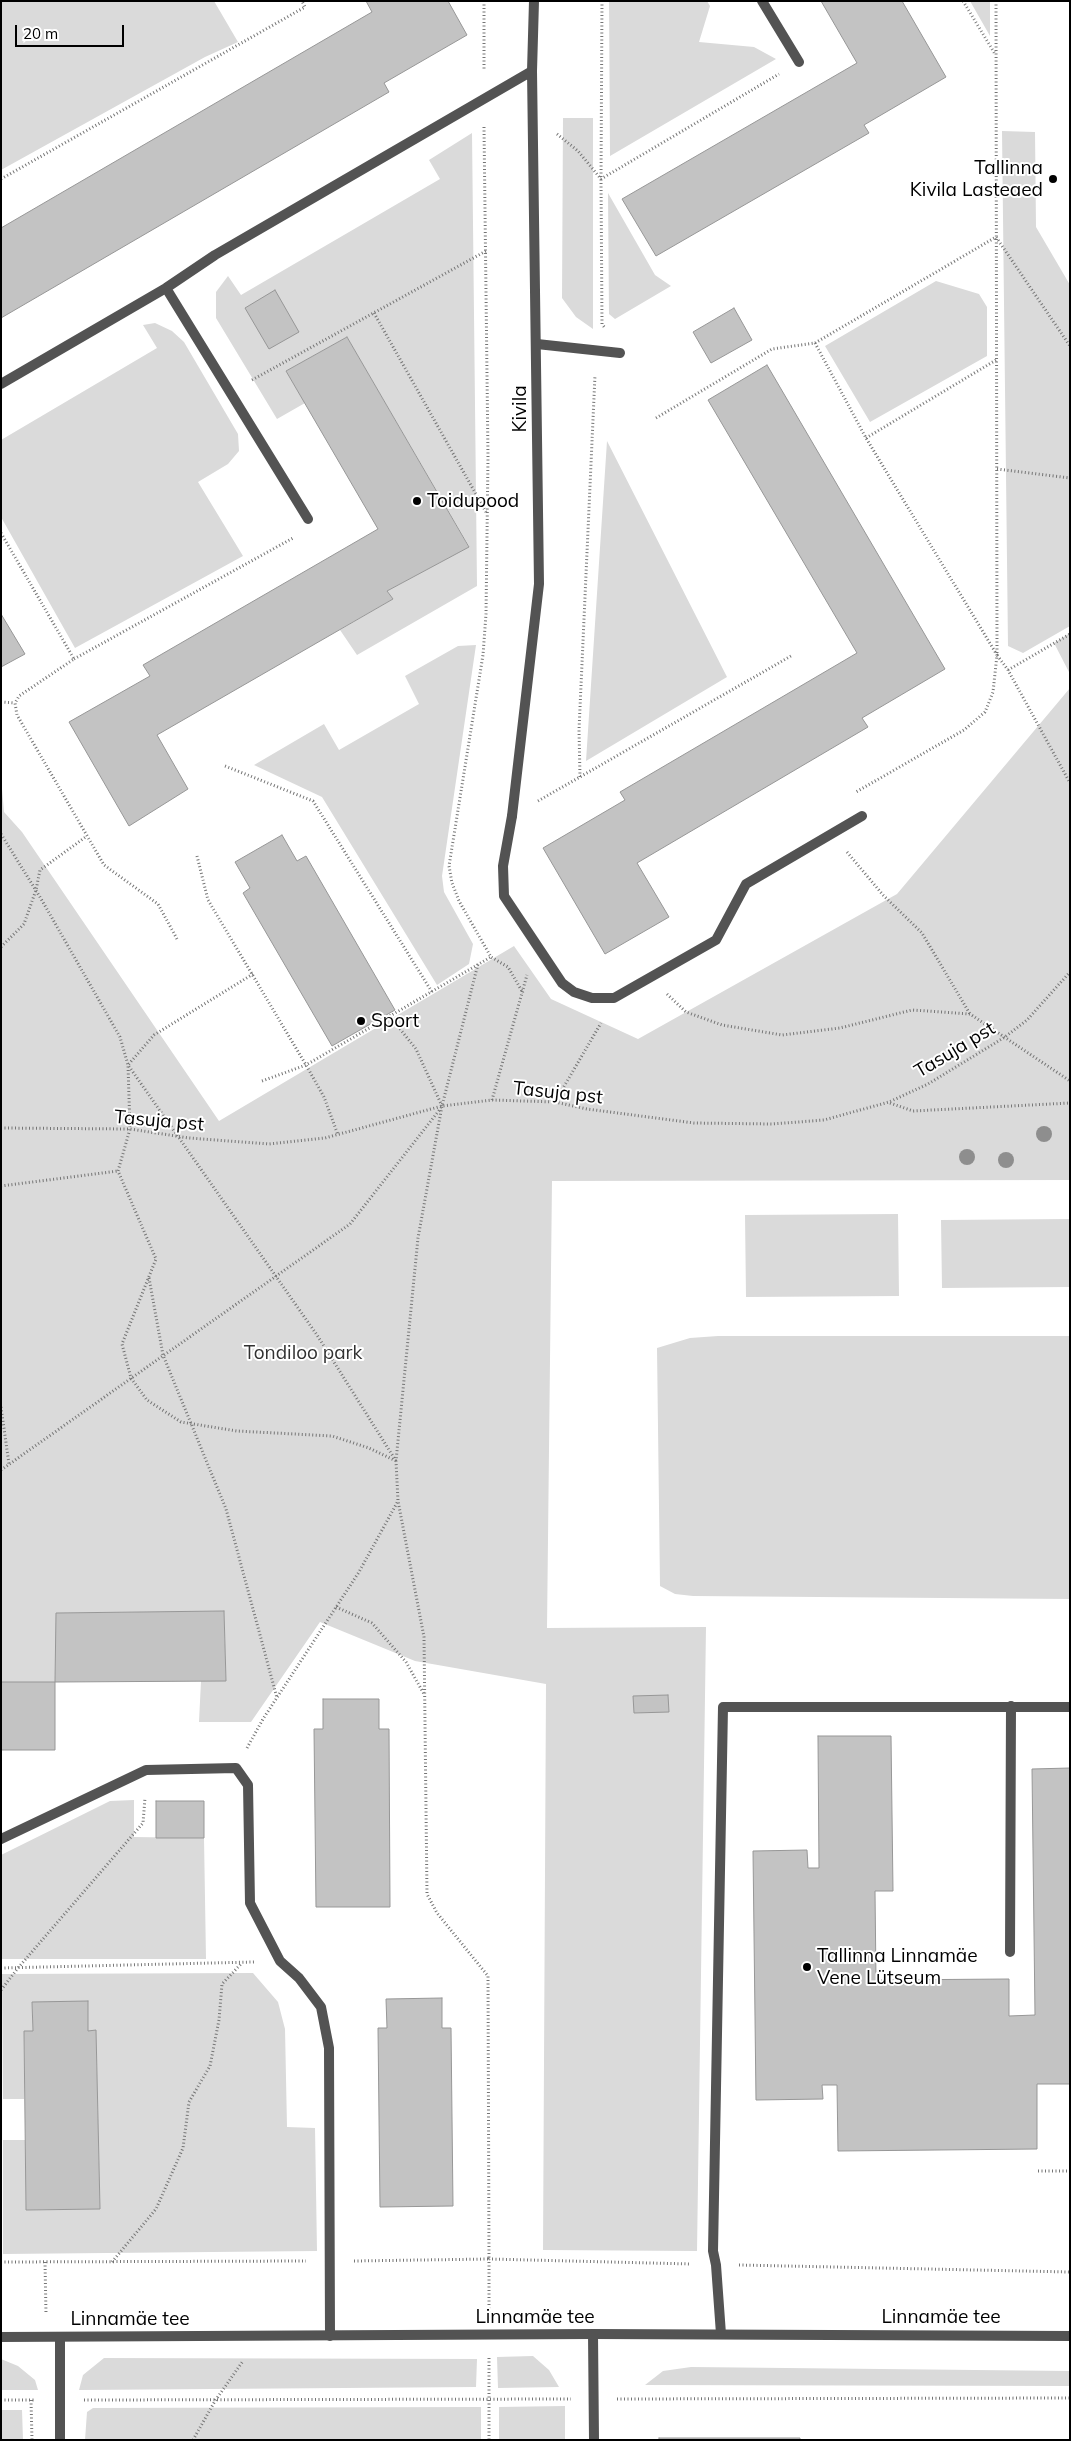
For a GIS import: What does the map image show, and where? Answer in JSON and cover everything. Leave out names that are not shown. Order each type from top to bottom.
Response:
[{"type":"street","name":"Kivila","points":[[534,1],[532,71],[539,584],[512,816],[503,866],[504,896],[562,983],[574,992],[592,998],[614,998]]},
{"type":"street","points":[[762,1],[799,62]]},
{"type":"street","points":[[1,384],[166,288],[215,255],[532,71]]},
{"type":"street","points":[[166,288],[308,520]]},
{"type":"street","points":[[537,344],[620,354]]},
{"type":"street","points":[[614,998],[716,940],[746,884],[862,816]]},
{"type":"street","points":[[1010,1952],[1011,1706]]},
{"type":"street","points":[[721,2334],[716,2265],[713,2251],[723,1708],[1070,1706]]},
{"type":"street","points":[[1,1838],[146,1770],[236,1768],[248,1785],[250,1903],[280,1961],[299,1978],[321,2007],[329,2048],[332,2261],[330,2336]]},
{"type":"street","points":[[592,2334],[594,2440]]},
{"type":"street","name":"Linnamäe tee","points":[[1,2338],[592,2334],[1070,2336]]},
{"type":"street","points":[[60,2337],[60,2440]]},
{"type":"path","points":[[1,179],[305,7],[302,1]]},
{"type":"path","points":[[484,1],[487,513],[483,655],[449,866],[452,883],[459,901],[491,957],[508,967],[523,993]]},
{"type":"path","points":[[580,777],[579,730],[596,351],[602,324],[600,179],[602,1]]},
{"type":"path","points":[[963,1],[996,56]]},
{"type":"path","points":[[862,816],[856,791],[964,730],[984,712],[993,692],[997,656],[996,1]]},
{"type":"path","points":[[600,179],[799,62]]},
{"type":"path","points":[[533,114],[578,151],[600,179]]},
{"type":"path","points":[[656,418],[772,349],[815,343],[996,237]]},
{"type":"path","points":[[996,237],[1070,346]]},
{"type":"path","points":[[231,392],[486,251]]},
{"type":"path","points":[[374,313],[487,513]]},
{"type":"path","points":[[602,324],[620,354]]},
{"type":"path","points":[[815,343],[866,438],[997,656],[1008,670],[1070,783]]},
{"type":"path","points":[[866,438],[996,360]]},
{"type":"path","points":[[997,469],[1070,478]]},
{"type":"path","points":[[177,939],[158,904],[104,865],[31,743],[17,715],[15,703],[19,696],[74,659],[304,532],[308,520]]},
{"type":"path","points":[[1,533],[74,659]]},
{"type":"path","points":[[1008,670],[1070,634]]},
{"type":"path","points":[[512,816],[791,656]]},
{"type":"path","points":[[1,702],[15,703]]},
{"type":"path","points":[[225,766],[313,801],[432,992]]},
{"type":"path","points":[[1,834],[36,890],[120,1037],[128,1064],[130,1129],[118,1172],[156,1259],[122,1344],[131,1378],[147,1400],[181,1422],[237,1431],[332,1436],[368,1448],[396,1461]]},
{"type":"path","points":[[832,834],[882,894],[922,933],[970,1014],[1070,1081]]},
{"type":"path","points":[[1,947],[24,924],[36,890],[40,870],[87,836]]},
{"type":"path","points":[[197,856],[208,900],[324,1097],[338,1134]]},
{"type":"path","points":[[492,1100],[523,993],[535,942]]},
{"type":"path","points":[[262,1081],[306,1065],[491,957]]},
{"type":"path","points":[[1,2262],[489,2259],[488,1976],[437,1913],[427,1894],[424,1637],[398,1501],[396,1461],[418,1238],[442,1106],[478,964]]},
{"type":"path","name":"Tasuja pst","points":[[1,1128],[130,1129],[178,1136],[269,1144],[338,1134],[442,1106],[492,1100],[555,1102],[587,1109],[694,1123],[772,1124],[824,1120],[889,1102],[928,1084],[1006,1037],[1026,1020],[1070,972]]},
{"type":"path","points":[[128,1064],[154,1035],[253,974]]},
{"type":"path","points":[[656,974],[668,997],[686,1012],[722,1025],[782,1035],[840,1028],[912,1010],[970,1014]]},
{"type":"path","points":[[555,1102],[614,998]]},
{"type":"path","points":[[389,1015],[416,1049],[442,1106]]},
{"type":"path","points":[[128,1064],[317,1335],[396,1461]]},
{"type":"path","points":[[889,1102],[913,1111],[1070,1103]]},
{"type":"path","points":[[2,1469],[350,1224],[442,1106]]},
{"type":"path","points":[[1,1186],[118,1172]]},
{"type":"path","points":[[149,1277],[163,1355],[226,1509],[277,1698]]},
{"type":"path","points":[[1,1407],[9,1464]]},
{"type":"path","points":[[236,1768],[277,1698],[359,1572],[398,1501]]},
{"type":"path","points":[[336,1607],[372,1623],[406,1662],[425,1696]]},
{"type":"path","points":[[1,1990],[143,1823],[146,1770]]},
{"type":"path","points":[[1,1968],[280,1961]]},
{"type":"path","points":[[112,2262],[156,2209],[183,2148],[189,2102],[210,2066],[219,2020],[222,1984],[242,1962]]},
{"type":"path","points":[[1038,2171],[1070,2171]]},
{"type":"path","points":[[45,2262],[46,2337]]},
{"type":"path","points":[[193,2440],[215,2401],[261,2336]]},
{"type":"path","points":[[1,2400],[1070,2398]]},
{"type":"path","points":[[31,2400],[32,2440]]},
{"type":"green space","points":[[1,1],[214,1],[238,42],[205,57],[1,170]]},
{"type":"green space","points":[[609,1],[707,1],[710,6],[699,42],[754,47],[776,59],[610,156]]},
{"type":"green space","points":[[970,1],[990,1],[990,36]]},
{"type":"green space","points":[[563,118],[593,118],[593,329],[576,317],[562,298]]},
{"type":"green space","points":[[1002,131],[1035,132],[1036,227],[1070,285],[1070,626],[1023,653],[1008,646]]},
{"type":"green space","points":[[472,133],[477,586],[357,655],[340,630],[393,599],[387,591],[469,546],[347,337],[286,371],[305,403],[277,419],[216,318],[216,292],[228,276],[241,295],[440,179],[429,160]]},
{"type":"green space","points":[[608,193],[655,275],[671,286],[615,319],[609,314]]},
{"type":"green space","points":[[936,281],[979,294],[987,307],[987,356],[870,422],[825,346]]},
{"type":"green space","points":[[155,323],[172,331],[184,342],[238,434],[239,451],[228,464],[198,482],[243,556],[75,648],[1,517],[1,440],[157,348],[143,325]]},
{"type":"green space","points":[[607,441],[727,677],[586,761]]},
{"type":"green space","points":[[1070,633],[1070,674],[1054,643]]},
{"type":"green space","points":[[476,645],[442,876],[444,892],[473,944],[469,964],[437,985],[322,797],[254,765],[324,724],[339,750],[419,704],[405,676],[458,646]]},
{"type":"green space","name":"Tondiloo park","points":[[1070,688],[1070,1180],[552,1181],[547,1628],[706,1627],[697,2251],[543,2250],[546,1684],[415,1661],[320,1622],[251,1722],[199,1722],[201,1681],[226,1681],[224,1611],[57,1613],[55,1682],[1,1682],[1,777],[4,812],[22,832],[219,1121],[514,946],[551,999],[638,1039],[897,894]]},
{"type":"green space","points":[[898,1214],[899,1296],[746,1297],[745,1215]]},
{"type":"green space","points":[[1070,1219],[1070,1287],[942,1288],[941,1220]]},
{"type":"green space","points":[[718,1336],[1070,1336],[1070,1599],[693,1596],[675,1594],[660,1586],[657,1348],[690,1338]]},
{"type":"green space","points":[[134,1800],[134,1837],[204,1838],[206,1959],[1,1959],[1,1855],[110,1801]]},
{"type":"green space","points":[[253,1973],[278,2002],[285,2029],[287,2127],[315,2128],[317,2251],[3,2254],[3,2140],[25,2140],[26,2210],[100,2209],[96,2031],[88,2031],[88,2002],[32,2002],[33,2031],[24,2032],[24,2099],[3,2099],[2,1974]]},
{"type":"green space","points":[[533,2356],[549,2370],[559,2387],[498,2388],[497,2357]]},
{"type":"green space","points":[[104,2358],[477,2359],[476,2387],[79,2390],[83,2375]]},
{"type":"green space","points":[[1,2359],[18,2366],[35,2380],[38,2390],[1,2390]]},
{"type":"green space","points":[[691,2367],[1070,2371],[1070,2386],[645,2385],[663,2371]]},
{"type":"green space","points":[[565,2406],[565,2440],[499,2440],[499,2407]]},
{"type":"green space","points":[[481,2407],[481,2440],[85,2440],[87,2412],[93,2408]]},
{"type":"green space","points":[[1,2410],[22,2410],[23,2440],[1,2440]]},
{"type":"building","points":[[366,1],[448,1],[467,35],[384,83],[389,92],[1,318],[1,228],[372,12]]},
{"type":"building","points":[[821,1],[902,1],[946,77],[864,125],[869,133],[656,256],[622,199],[857,63]]},
{"type":"building","points":[[275,290],[299,332],[269,349],[245,308]]},
{"type":"building","points":[[734,308],[752,340],[711,363],[693,332]]},
{"type":"building","points":[[347,337],[469,547],[387,591],[393,599],[157,735],[188,789],[129,826],[69,722],[150,676],[143,665],[378,529],[286,371]]},
{"type":"building","points":[[767,365],[945,669],[862,718],[868,727],[637,863],[669,917],[605,954],[543,848],[625,800],[620,792],[857,653],[708,400]]},
{"type":"building","points":[[1,614],[25,654],[1,667]]},
{"type":"building","points":[[282,835],[297,861],[306,856],[395,1010],[332,1046],[243,893],[250,888],[235,862]]},
{"type":"building","points":[[224,1611],[226,1681],[55,1682],[56,1613]]},
{"type":"building","points":[[1,1682],[55,1682],[55,1750],[1,1750]]},
{"type":"building","points":[[668,1695],[669,1712],[634,1713],[633,1696]]},
{"type":"building","points":[[323,1699],[379,1699],[379,1729],[389,1729],[390,1907],[316,1907],[314,1729],[323,1729]]},
{"type":"building","points":[[818,1736],[891,1736],[893,1891],[875,1891],[876,1980],[1009,1979],[1009,2016],[1035,2015],[1032,1769],[1070,1768],[1070,2084],[1037,2084],[1037,2149],[838,2151],[837,2085],[822,2085],[823,2099],[756,2100],[753,1851],[807,1850],[808,1868],[819,1868]]},
{"type":"building","points":[[156,1801],[204,1801],[204,1838],[156,1838]]},
{"type":"building","points":[[442,1998],[442,2028],[451,2028],[453,2206],[380,2207],[378,2028],[387,2028],[386,1999]]},
{"type":"building","points":[[88,2001],[88,2031],[96,2030],[100,2209],[26,2210],[24,2031],[33,2031],[32,2002]]},
{"type":"building","points":[[659,2438],[800,2438],[800,2440],[659,2440]]},
{"type":"place","name":"Tallinna Kivila Lasteaed","points":[[1053,179]]},
{"type":"place","name":"Toidupood","points":[[417,501]]},
{"type":"place","name":"Sport","points":[[361,1021]]},
{"type":"place","name":"Tallinna Linnamäe Vene Lütseum","points":[[807,1967]]}]
